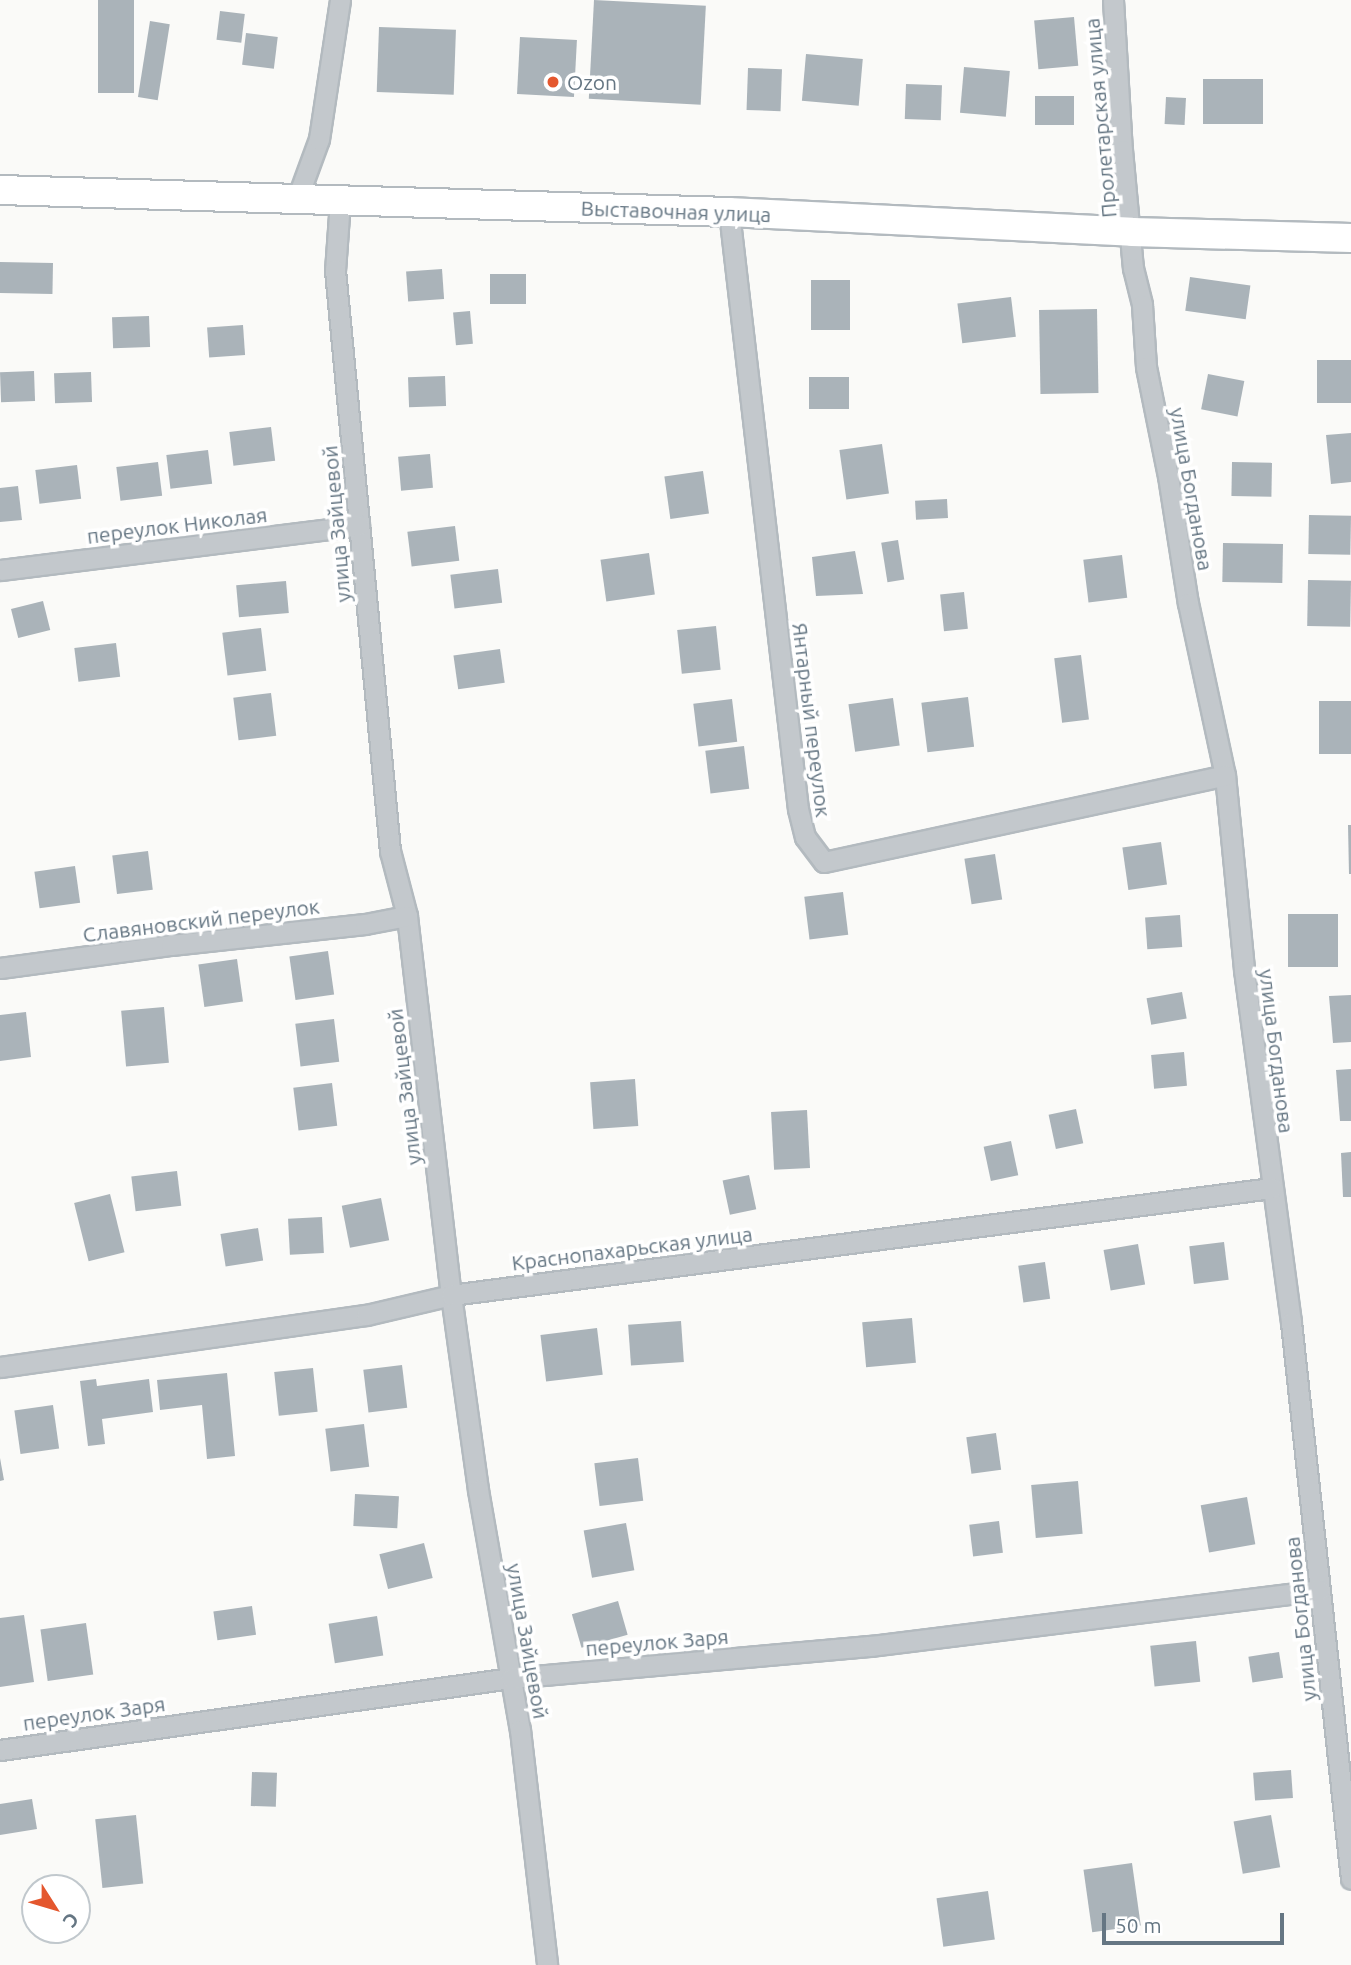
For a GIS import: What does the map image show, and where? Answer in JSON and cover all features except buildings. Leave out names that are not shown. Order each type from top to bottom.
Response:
[{"type":"street","points":[[298,199],[319,139],[340,0]]},
{"type":"street","name":"Пролетарская улица","points":[[1113,0],[1122,150],[1132,232]]},
{"type":"street","name":"Выставочная улица","points":[[0,190],[729,212],[1132,232],[1351,238]]},
{"type":"street","name":"улица Зайцевой","points":[[340,201],[335,270],[390,851],[407,916],[451,1295],[478,1490],[520,1730],[547,1965]]},
{"type":"street","name":"Янтарный переулок","points":[[729,212],[798,809],[805,837],[824,862],[1225,775]]},
{"type":"street","name":"улица Богданова","points":[[1132,232],[1133,268],[1142,305],[1146,367],[1168,476],[1188,603],[1225,775],[1244,970],[1291,1322],[1351,1879]]},
{"type":"street","name":"переулок Николая","points":[[0,570],[359,525]]},
{"type":"street","name":"Славяновский переулок","points":[[0,968],[171,945],[365,924],[407,916]]},
{"type":"street","name":"Краснопахарьская улица","points":[[0,1367],[366,1315],[451,1295],[1272,1188]]},
{"type":"street","name":"переулок Заря","points":[[0,1750],[511,1678],[872,1646],[1320,1590]]},
{"type":"place","name":"Ozon","points":[[553,82]]}]
